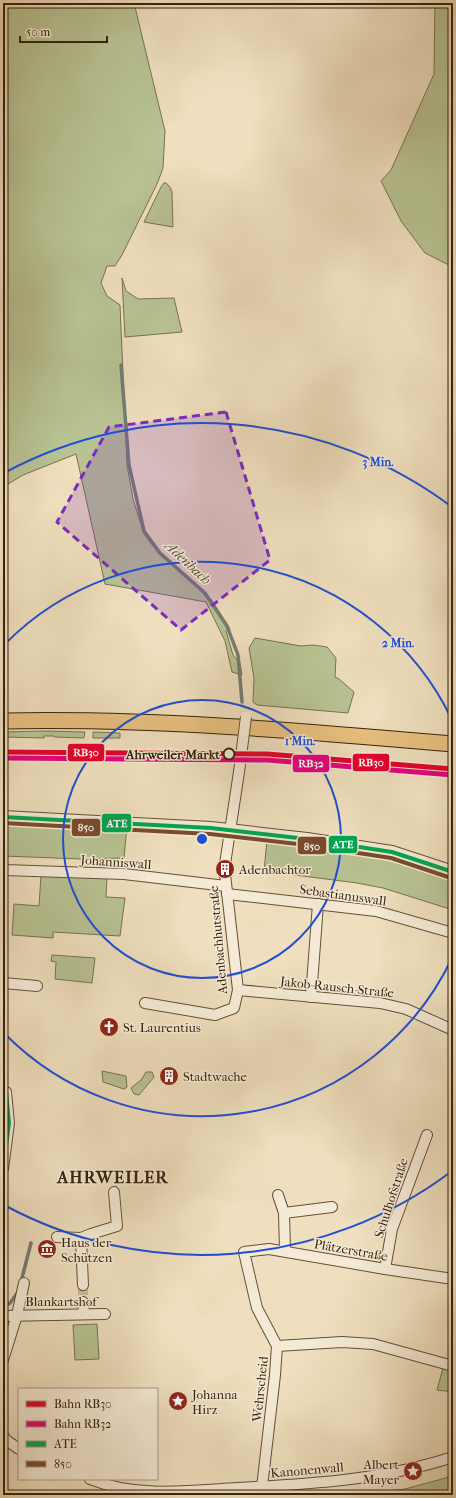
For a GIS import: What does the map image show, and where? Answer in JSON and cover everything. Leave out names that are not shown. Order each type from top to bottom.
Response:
[{"type":"main road","points":[[3,721],[74,720],[202,725],[453,744]]},
{"type":"street","name":"Adenbachhutstraße","points":[[145,1003],[215,1014],[234,1008],[238,990],[225,869],[246,713]]},
{"type":"street","points":[[3,817],[204,827],[344,844],[392,852],[453,872]]},
{"type":"street","name":"Johanniswall","points":[[3,870],[124,874],[227,890]]},
{"type":"street","name":"Sebastianuswall","points":[[227,890],[376,911],[453,933]]},
{"type":"street","points":[[311,996],[318,904]]},
{"type":"street","points":[[3,982],[37,986]]},
{"type":"street","name":"Jakob-Rausch-Straße","points":[[238,990],[386,1004],[406,1009],[453,1030]]},
{"type":"street","points":[[3,1169],[9,1122],[4,1092]]},
{"type":"street","name":"Schulhofstraße","points":[[385,1269],[392,1229],[427,1135]]},
{"type":"street","points":[[57,1237],[81,1238],[117,1226],[114,1192]]},
{"type":"street","points":[[278,1195],[284,1213],[285,1252]]},
{"type":"street","points":[[284,1213],[332,1207]]},
{"type":"street","points":[[81,1238],[83,1285]]},
{"type":"street","name":"Plätzerstraße","points":[[244,1252],[269,1249],[453,1279]]},
{"type":"street","name":"Wehrscheid","points":[[244,1252],[257,1308],[277,1346],[262,1487]]},
{"type":"street","points":[[3,1360],[17,1315],[24,1283]]},
{"type":"street","points":[[83,1302],[84,1314]]},
{"type":"street","name":"Blankartshof","points":[[3,1316],[106,1314]]},
{"type":"street","points":[[277,1346],[342,1342],[373,1344],[453,1366]]},
{"type":"street","points":[[3,1435],[6,1440],[18,1448]]},
{"type":"street","name":"Kanonenwall","points":[[92,1480],[107,1486],[140,1493],[160,1494],[289,1486],[410,1470],[453,1457]]},
{"type":"highlighted area","points":[[226,412],[270,560],[181,630],[57,522],[109,427]]},
{"type":"green space","points":[[3,3],[134,3],[165,131],[163,168],[157,184],[122,255],[115,266],[107,266],[101,283],[107,296],[120,305],[127,465],[133,499],[144,534],[159,554],[203,593],[209,601],[211,599],[230,629],[226,631],[233,655],[240,663],[242,675],[232,672],[225,641],[206,602],[105,584],[76,454],[23,475],[3,487]]},
{"type":"green space","points":[[435,3],[453,3],[453,267],[425,253],[401,221],[381,181],[391,170],[434,74]]},
{"type":"green space","points":[[164,183],[170,187],[172,192],[173,227],[144,222]]},
{"type":"green space","points":[[122,278],[126,291],[138,299],[174,298],[182,332],[125,337]]},
{"type":"green space","points":[[255,638],[301,646],[313,645],[327,647],[336,658],[335,677],[354,692],[348,713],[257,705],[253,702],[254,678],[249,648]]},
{"type":"green space","points":[[3,732],[85,732],[84,738],[54,736],[44,736],[44,738],[3,737]]},
{"type":"green space","points":[[93,732],[120,733],[120,738],[93,738]]},
{"type":"green space","points":[[3,821],[127,825],[124,858],[81,859],[3,856]]},
{"type":"green space","points":[[267,840],[302,844],[390,859],[453,877],[453,910],[383,888],[357,883],[264,871]]},
{"type":"green space","points":[[41,875],[107,877],[106,897],[125,898],[120,936],[53,932],[53,938],[12,935],[14,904],[39,906]]},
{"type":"green space","points":[[52,955],[95,958],[92,983],[55,979],[56,962],[51,961]]},
{"type":"green space","points":[[102,1071],[126,1076],[127,1087],[124,1089],[103,1082]]},
{"type":"green space","points":[[146,1072],[152,1072],[154,1077],[139,1095],[134,1094],[131,1088],[141,1080]]},
{"type":"green space","points":[[97,1324],[99,1359],[75,1360],[73,1325]]},
{"type":"green space","points":[[443,1368],[453,1370],[453,1392],[437,1390]]},
{"type":"green space","points":[[453,1476],[453,1488],[429,1495],[353,1495],[405,1489]]},
{"type":"waterway","name":"Adenbach","points":[[121,365],[129,465],[144,531],[160,553],[205,593],[227,626],[238,655],[242,702]]},
{"type":"waterway","points":[[21,1282],[31,1243]]},
{"type":"waterway","points":[[4,1307],[10,1303],[18,1292]]},
{"type":"tunnel","points":[[83,1285],[83,1302]]},
{"type":"rail line","name":"RB30","points":[[3,752],[267,754],[453,769]]},
{"type":"rail line","name":"RB32","points":[[3,758],[267,760],[453,775]]},
{"type":"transit line","name":"ATE","points":[[3,817],[211,828],[307,839],[392,852],[453,872]]},
{"type":"transit line","name":"850","points":[[3,823],[210,834],[306,845],[391,858],[451,878]]},
{"type":"transit line","name":"ATE","points":[[3,1091],[6,1092],[9,1123],[3,1169]]},
{"type":"place","name":"Ahrweiler Markt","points":[[229,754]]},
{"type":"place","name":"Adenbachtor","points":[[225,869]]},
{"type":"place","name":"St. Laurentius","points":[[109,1027]]},
{"type":"place","name":"Stadtwache","points":[[169,1076]]},
{"type":"place","name":"Haus der Schützen","points":[[47,1249]]},
{"type":"place","name":"Johanna Hirz","points":[[178,1401]]},
{"type":"place","name":"Albert Mayer","points":[[413,1471]]},
{"type":"district","name":"AHRWEILER","points":[[113,1177]]}]
